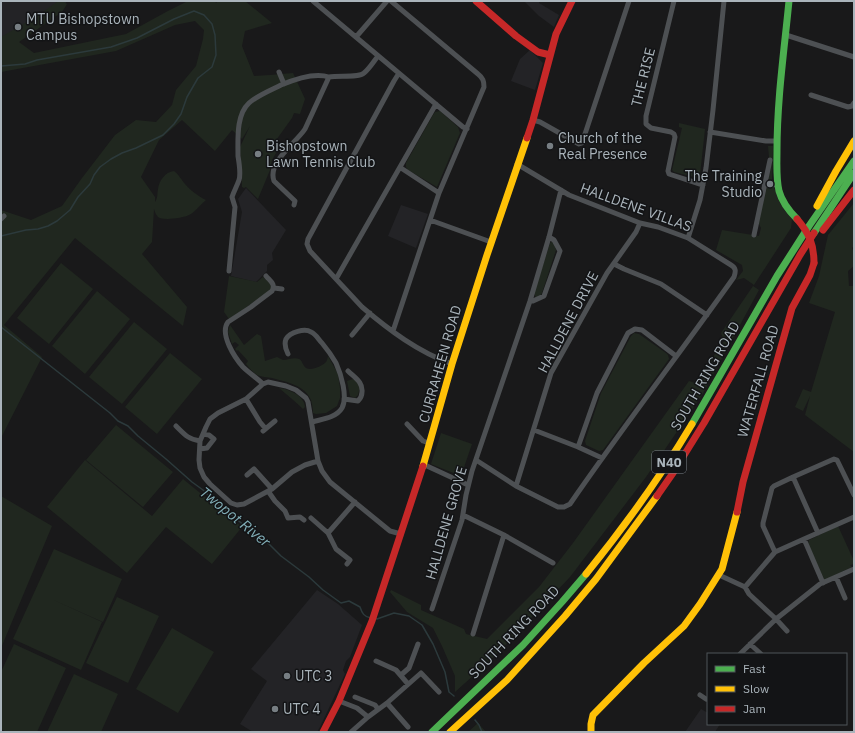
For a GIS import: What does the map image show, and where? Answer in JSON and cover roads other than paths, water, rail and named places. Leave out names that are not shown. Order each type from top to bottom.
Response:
[{"type":"main road","points":[[476,1],[527,44],[538,52],[550,55]]},
{"type":"main road","name":"CURRAHEEN ROAD","points":[[323,732],[339,701],[375,613],[424,465],[452,364],[532,120],[558,28],[572,1]]},
{"type":"main road","name":"WATERFALL ROAD","points":[[591,732],[590,727],[593,715],[644,663],[684,626],[719,575],[725,562],[743,482],[792,308],[796,298],[810,276],[814,263],[812,242],[805,229],[788,210],[778,185],[776,141],[777,111],[789,1]]},
{"type":"main road","points":[[788,259],[854,141]]},
{"type":"main road","name":"SOUTH RING ROAD","points":[[432,732],[522,646],[590,569],[644,498],[689,431],[788,259],[854,161]]},
{"type":"main road","name":"SOUTH RING ROAD","points":[[450,732],[507,680],[565,616],[596,579],[651,504],[673,473],[704,423],[800,255],[854,173]]},
{"type":"main road","points":[[772,304],[828,223],[854,190]]},
{"type":"main road","points":[[457,732],[481,709],[507,680]]},
{"type":"main road","points":[[424,732],[476,690]]},
{"type":"street","points":[[313,1],[467,129]]},
{"type":"street","points":[[356,37],[387,1]]},
{"type":"street","points":[[391,1],[482,78],[484,82],[484,87],[467,129],[439,193],[393,332]]},
{"type":"street","points":[[532,120],[540,122],[579,144],[582,143],[629,1]]},
{"type":"street","name":"THE RISE","points":[[674,1],[646,116],[646,124],[651,128],[674,134],[675,137],[668,171],[669,174],[703,185]]},
{"type":"street","points":[[688,238],[698,208],[703,185],[724,1]]},
{"type":"street","points":[[786,35],[854,57]]},
{"type":"street","points":[[229,271],[235,207],[232,197],[240,179],[238,140],[239,124],[243,111],[249,103],[266,92],[304,77],[323,75],[329,77],[336,75],[359,76],[364,74],[378,56]]},
{"type":"street","points":[[279,72],[284,84]]},
{"type":"street","points":[[400,73],[394,81],[308,239],[307,244],[310,251],[362,307],[408,343],[452,364]]},
{"type":"street","points":[[294,205],[295,201],[274,182],[274,166],[302,134],[329,77]]},
{"type":"street","points":[[811,95],[848,107],[852,106],[854,103]]},
{"type":"street","points":[[336,279],[401,168],[436,104]]},
{"type":"street","points":[[710,132],[766,141],[776,141]]},
{"type":"street","points":[[754,235],[770,160]]},
{"type":"street","name":"HALLDENE VILLAS","points":[[517,164],[569,195],[640,223],[658,227],[688,238],[734,267],[736,271],[734,276],[707,315]]},
{"type":"street","points":[[401,168],[439,193]]},
{"type":"street","points":[[764,184],[778,185]]},
{"type":"street","name":"HALLDENE GROVE","points":[[432,610],[463,515],[468,485],[530,301],[561,190]]},
{"type":"street","points":[[430,220],[491,242]]},
{"type":"street","name":"HALLDENE DRIVE","points":[[516,486],[551,374],[607,272],[636,232],[640,223]]},
{"type":"street","points":[[530,301],[544,296],[560,251],[554,240],[549,237]]},
{"type":"street","points":[[476,460],[516,486],[558,507],[564,507],[570,504],[707,315],[661,284],[614,264]]},
{"type":"street","points":[[263,384],[244,368],[235,358],[227,341],[225,329],[228,322],[272,292],[274,288],[273,283],[266,276]]},
{"type":"street","points":[[274,288],[282,289]]},
{"type":"street","points":[[352,335],[370,313]]},
{"type":"street","points":[[578,447],[597,393],[628,333],[635,329],[642,330],[676,356]]},
{"type":"street","points":[[288,354],[286,339],[302,330],[309,330],[315,334],[331,356],[340,373],[344,399],[342,408],[336,414],[328,418],[312,422]]},
{"type":"street","points":[[344,399],[358,401],[360,400],[362,393],[361,383],[348,371]]},
{"type":"street","points":[[318,461],[305,464],[292,472],[270,490],[244,504],[238,505],[231,503],[204,478],[199,460],[200,441],[210,419],[218,413],[246,399],[263,384],[268,382],[296,390],[301,393],[308,402],[318,461],[322,471],[330,482],[390,531],[401,534]]},
{"type":"street","points":[[246,399],[264,430],[274,421]]},
{"type":"street","points":[[407,424],[423,440],[430,443]]},
{"type":"street","points":[[176,426],[187,437],[200,441]]},
{"type":"street","points":[[534,430],[602,458]]},
{"type":"street","points":[[200,449],[207,448],[214,440],[209,435],[203,434]]},
{"type":"street","points":[[775,552],[763,526],[772,488],[774,486],[836,459],[854,495]]},
{"type":"street","points":[[424,465],[468,485]]},
{"type":"street","points":[[247,475],[254,469],[270,490],[275,501],[285,511],[288,518],[300,517],[304,520]]},
{"type":"street","points":[[793,477],[818,533]]},
{"type":"street","points":[[328,533],[355,502]]},
{"type":"street","points":[[463,515],[504,535],[554,563]]},
{"type":"street","points":[[745,587],[775,552],[854,517]]},
{"type":"street","points":[[311,518],[328,533],[336,549],[350,560],[347,564]]},
{"type":"street","points":[[472,634],[504,535]]},
{"type":"street","points":[[804,539],[823,583]]},
{"type":"street","points":[[741,653],[776,619],[823,583],[854,569]]},
{"type":"street","points":[[719,575],[745,587],[749,594],[787,631]]},
{"type":"street","points":[[836,577],[845,598]]},
{"type":"street","points":[[401,675],[409,668],[418,644]]},
{"type":"street","points":[[750,644],[760,653]]},
{"type":"street","points":[[376,661],[396,670],[408,684]]},
{"type":"street","points":[[352,732],[421,672],[439,692]]},
{"type":"street","points":[[700,695],[707,698]]},
{"type":"street","points":[[355,697],[375,705],[378,708]]},
{"type":"street","points":[[339,701],[357,708],[368,717]]},
{"type":"street","points":[[387,703],[408,727]]},
{"type":"waterway","points":[[1,66],[25,64],[37,60],[111,47],[137,38],[174,19],[194,11],[204,15],[212,24],[215,35],[216,55],[212,67],[198,78],[187,97],[181,114],[163,135],[122,153],[100,167],[90,184],[78,197],[70,210],[57,221],[38,229],[26,230],[1,236]]},
{"type":"waterway","name":"Twopot River","points":[[1,327],[110,413],[118,421],[128,426],[203,490],[216,503],[266,541],[281,556],[309,577],[323,590],[341,603],[349,601],[360,607],[364,614],[371,618]]},
{"type":"waterway","name":"Twopot River","points":[[375,618],[377,619],[394,613],[409,616],[422,625],[433,644],[445,672],[449,692],[454,696]]},
{"type":"waterway","points":[[475,720],[482,732]]},
{"type":"place","name":"MTU Bishopstown Campus","points":[[18,27]]},
{"type":"place","name":"Church of the Real Presence","points":[[550,146]]},
{"type":"place","name":"Bishopstown Lawn Tennis Club","points":[[258,154]]},
{"type":"place","name":"The Training Studio","points":[[770,184]]},
{"type":"place","name":"UTC 3","points":[[287,676]]},
{"type":"place","name":"UTC 4","points":[[275,709]]}]
